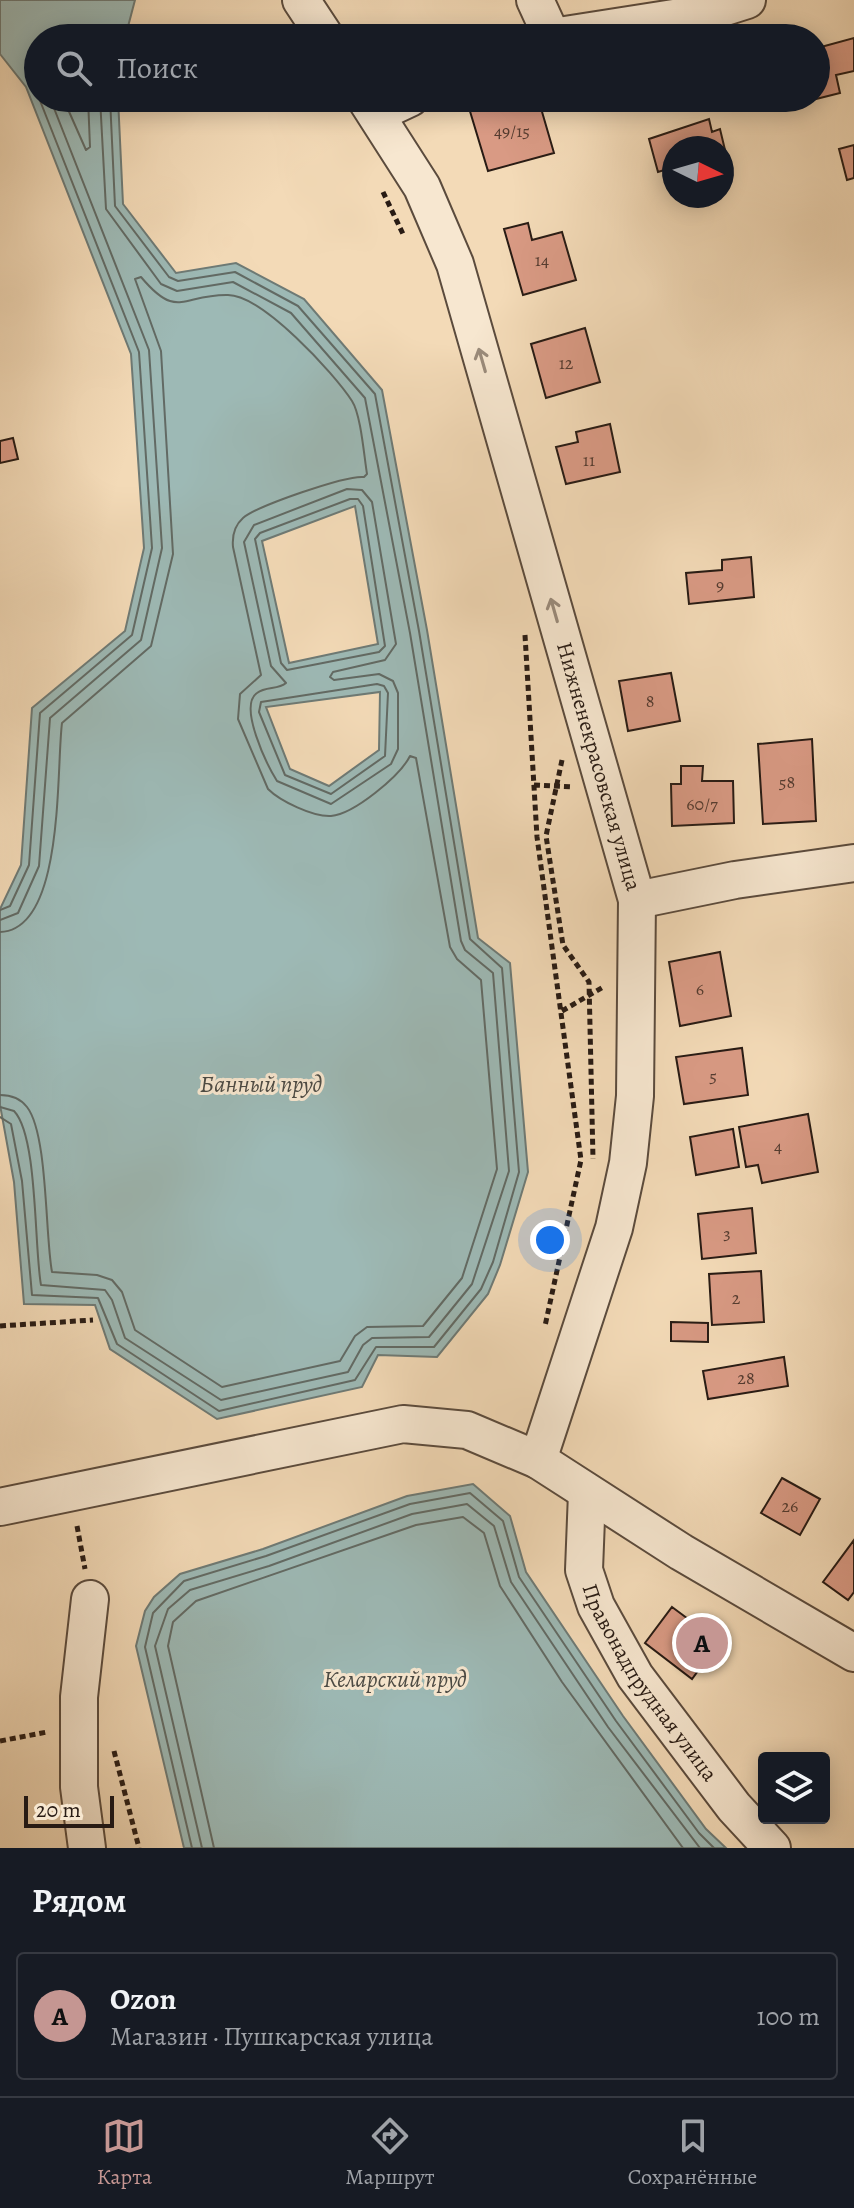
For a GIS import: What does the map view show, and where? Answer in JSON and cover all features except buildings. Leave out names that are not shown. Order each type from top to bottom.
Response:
[{"type":"street","points":[[301,0],[317,24]]},
{"type":"street","points":[[535,0],[544,24]]},
{"type":"street","points":[[637,24],[706,13],[747,0]]},
{"type":"street","name":"Нижненекрасовская улица","points":[[375,112],[422,187],[455,264],[637,900],[635,1096],[628,1163],[614,1228],[538,1460]]},
{"type":"street","points":[[637,900],[735,880],[854,863]]},
{"type":"street","points":[[0,1507],[403,1424],[467,1430],[538,1460],[681,1552],[854,1653]]},
{"type":"street","name":"Правонадпрудная улица","points":[[587,1493],[584,1570],[596,1606],[635,1676],[734,1807],[772,1848]]},
{"type":"street","points":[[87,1848],[79,1787],[79,1697],[90,1599]]},
{"type":"path","points":[[379,184],[406,239]]},
{"type":"path","points":[[524,619],[537,837],[581,1160],[543,1332]]},
{"type":"path","points":[[546,836],[563,945],[589,982],[593,1162]]},
{"type":"path","points":[[562,1011],[637,967]]},
{"type":"path","points":[[552,1330],[560,1299]]},
{"type":"path","points":[[0,1326],[93,1320]]},
{"type":"path","points":[[77,1526],[90,1599]]},
{"type":"path","points":[[0,1741],[79,1725]]},
{"type":"path","points":[[112,1744],[139,1848]]},
{"type":"water","name":"Банный пруд","points":[[0,0],[135,0],[129,24],[24,24],[24,84],[0,54]]},
{"type":"water","name":"Банный пруд","points":[[36,112],[119,112],[123,204],[176,273],[236,263],[304,299],[382,390],[427,630],[478,938],[510,963],[528,1172],[488,1294],[437,1357],[378,1355],[362,1387],[217,1419],[110,1349],[95,1305],[24,1304],[14,1182],[0,1105],[0,909],[21,865],[32,708],[125,631],[144,548],[131,354]],"holes":[[[355,506],[378,644],[289,663],[262,541]],[[380,692],[379,750],[329,786],[290,769],[266,707]]]},
{"type":"water","name":"Келарский пруд","points":[[473,1484],[510,1516],[526,1572],[623,1716],[706,1829],[726,1848],[184,1848],[136,1646],[145,1611],[154,1597],[180,1574],[263,1549],[407,1496]]},
{"type":"place","name":"Ozon","points":[[702,1643]]}]
